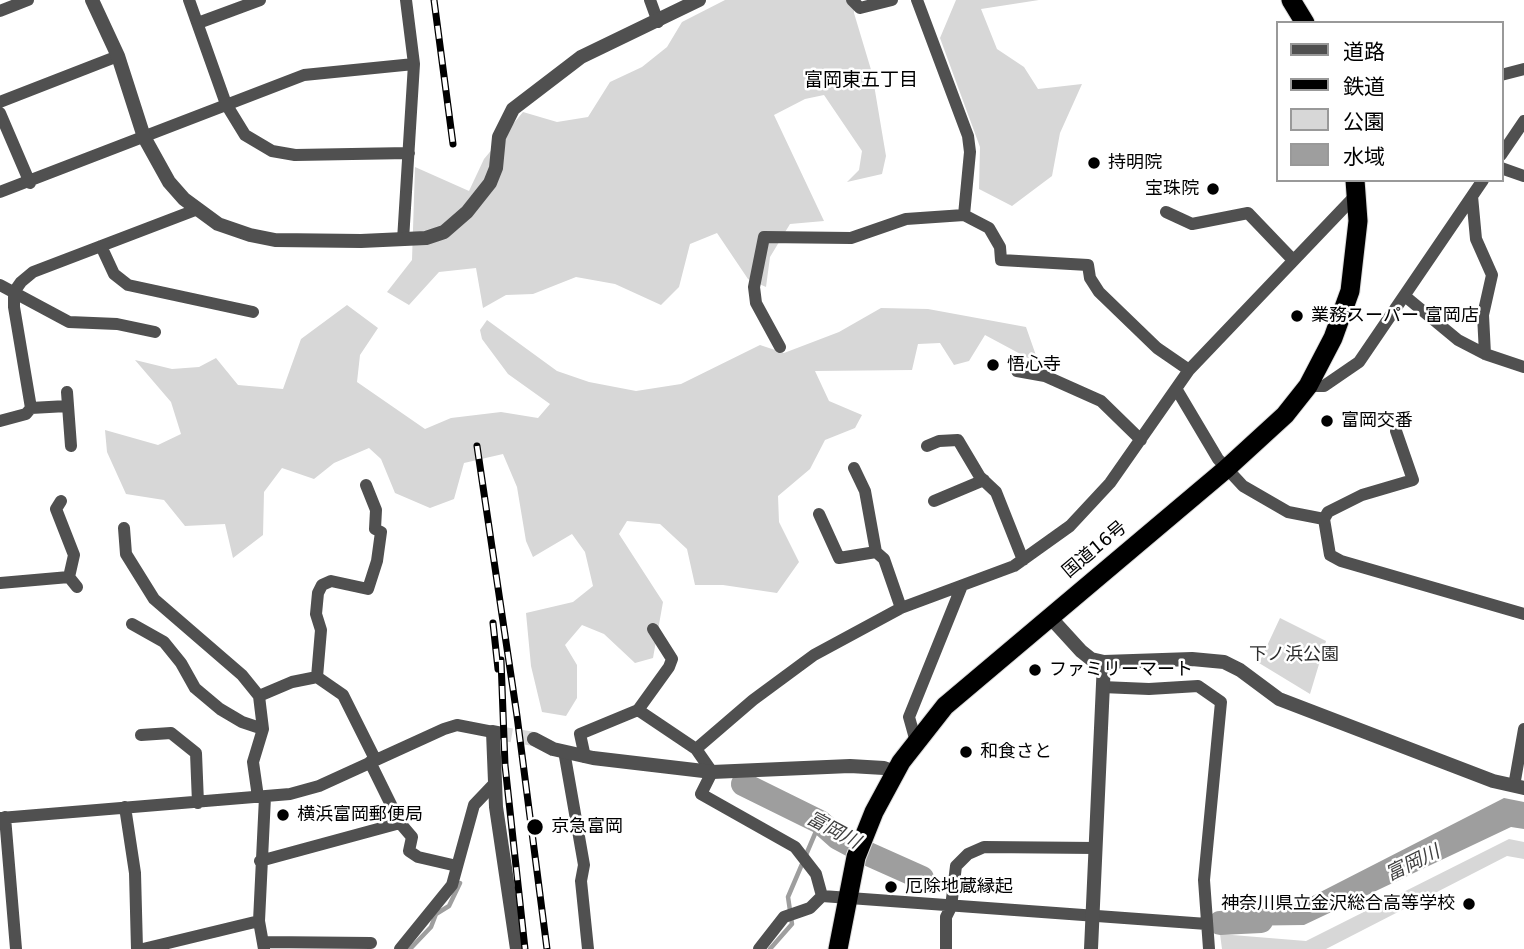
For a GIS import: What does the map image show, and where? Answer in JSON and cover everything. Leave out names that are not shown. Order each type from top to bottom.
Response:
[{"type":"highway","points":[[1291,0],[1304,21]]},
{"type":"highway","name":"国道16号","points":[[838,949],[856,857],[874,812],[895,772],[916,742],[963,687],[1226,469],[1285,415],[1308,386],[1333,338],[1350,291],[1356,260],[1358,185]]},
{"type":"street","points":[[0,11],[28,0]]},
{"type":"street","points":[[92,0],[118,56],[145,137],[169,182],[218,223],[250,235],[275,240],[403,240],[444,232],[481,196],[496,168],[504,121],[529,95],[581,57],[699,0]]},
{"type":"street","points":[[189,0],[226,104],[245,135],[272,151],[295,155],[410,153]]},
{"type":"street","points":[[198,23],[260,0]]},
{"type":"street","points":[[403,240],[414,64],[406,0]]},
{"type":"street","points":[[650,0],[658,22]]},
{"type":"street","points":[[852,0],[860,8],[892,0]]},
{"type":"street","points":[[916,0],[968,136],[970,152],[964,215]]},
{"type":"street","points":[[0,102],[118,56]]},
{"type":"street","points":[[0,192],[30,183],[303,75],[414,64]]},
{"type":"street","points":[[1503,74],[1524,69]]},
{"type":"street","points":[[0,113],[30,183]]},
{"type":"street","points":[[1503,149],[1524,121]]},
{"type":"street","points":[[1503,169],[1524,176]]},
{"type":"street","points":[[1308,386],[1324,386],[1359,362],[1406,298],[1482,182]]},
{"type":"street","points":[[696,749],[753,700],[814,655],[901,608],[961,588],[1023,560],[1070,526],[1093,505],[1189,370],[1293,260],[1358,185]]},
{"type":"street","points":[[1472,196],[1476,239],[1492,275],[1483,315],[1485,354]]},
{"type":"street","points":[[31,408],[14,307],[14,292],[33,272],[198,209]]},
{"type":"street","points":[[1166,212],[1192,223],[1248,214],[1293,260]]},
{"type":"street","points":[[780,347],[755,295],[764,237],[852,238],[906,219],[964,215],[989,228],[1000,247],[1001,260],[1088,265],[1090,278],[1106,299],[1157,348],[1189,370]]},
{"type":"street","points":[[101,246],[114,274],[128,285],[253,312]]},
{"type":"street","points":[[0,285],[69,322],[117,324],[155,332]]},
{"type":"street","points":[[1406,298],[1458,340],[1485,354],[1524,367]]},
{"type":"street","points":[[1017,371],[1045,376],[1101,401],[1141,440]]},
{"type":"street","points":[[1177,390],[1226,469],[1243,486],[1271,504],[1298,516],[1324,519]]},
{"type":"street","points":[[67,392],[71,446]]},
{"type":"street","points":[[0,421],[26,414],[31,408],[67,406]]},
{"type":"street","points":[[1396,431],[1413,480],[1362,495],[1328,512],[1324,519],[1330,555],[1341,561],[1524,614]]},
{"type":"street","points":[[927,446],[939,440],[958,440],[984,480],[996,492],[1023,560]]},
{"type":"street","points":[[854,468],[865,491],[876,552],[888,569],[901,608]]},
{"type":"street","points":[[934,501],[984,480]]},
{"type":"street","points":[[317,677],[321,630],[316,614],[318,593],[322,585],[331,581],[368,589],[377,561],[381,532],[375,529],[376,510],[366,485]]},
{"type":"street","points":[[0,583],[73,582],[74,555],[56,509],[61,501]]},
{"type":"street","points":[[819,514],[839,558],[876,552]]},
{"type":"street","points":[[124,528],[126,554],[154,599],[242,675],[259,696],[263,729],[253,762],[261,797],[259,921],[264,945],[371,943]]},
{"type":"street","points":[[916,742],[909,717],[961,588]]},
{"type":"street","points":[[1049,616],[1081,651],[1104,662],[1192,659],[1224,663],[1240,670],[1279,699],[1384,741],[1519,787],[1524,729]]},
{"type":"street","points":[[132,624],[164,642],[181,663],[195,688],[212,702],[242,722],[263,729]]},
{"type":"street","points":[[585,757],[580,734],[638,710],[672,659],[653,629]]},
{"type":"street","points":[[1091,949],[1104,662]]},
{"type":"street","points":[[259,696],[292,682],[317,677],[343,695],[400,823],[412,838],[409,852],[418,857],[457,866]]},
{"type":"street","points":[[1102,687],[1149,689],[1198,686],[1221,702],[1204,880],[1209,949]]},
{"type":"street","points":[[638,710],[696,749],[712,772]]},
{"type":"street","points":[[16,949],[2,817],[261,797],[319,786],[372,760],[457,725],[496,733],[494,784],[517,949]]},
{"type":"street","points":[[141,735],[171,733],[197,753],[198,803]]},
{"type":"street","points":[[534,739],[585,757],[712,772],[855,766],[884,768],[895,772]]},
{"type":"street","points":[[565,751],[584,865],[581,881],[588,949]]},
{"type":"street","points":[[712,772],[701,794],[795,847],[816,874],[822,896]]},
{"type":"street","points":[[400,949],[452,885],[474,805],[494,784]]},
{"type":"street","points":[[125,807],[135,873],[137,949]]},
{"type":"street","points":[[260,861],[400,823]]},
{"type":"street","points":[[946,949],[946,918],[951,906],[956,866],[968,854],[984,847],[1096,848]]},
{"type":"street","points":[[822,896],[1207,924]]},
{"type":"street","points":[[759,949],[784,917],[810,908],[822,896]]},
{"type":"street","points":[[143,949],[259,921]]},
{"type":"green space","points":[[725,0],[854,0],[854,13],[872,73],[886,156],[882,174],[847,182],[859,170],[862,151],[824,95],[805,99],[774,115],[824,221],[790,224],[770,257],[766,287],[748,279],[717,233],[690,244],[679,287],[661,305],[615,284],[576,277],[533,294],[506,295],[483,308],[476,268],[439,272],[409,305],[387,292],[412,260],[415,167],[469,191],[484,159],[523,112],[557,122],[588,117],[610,82],[642,67],[667,47],[682,22]]},
{"type":"green space","points":[[956,0],[1039,0],[981,9],[997,49],[1024,67],[1038,89],[1082,84],[1060,133],[1052,176],[1012,206],[979,189],[980,147],[940,38]]},
{"type":"green space","points":[[347,305],[378,328],[360,355],[357,382],[425,429],[451,418],[501,412],[538,418],[550,404],[508,374],[482,339],[480,330],[487,320],[557,371],[589,382],[636,391],[681,384],[760,345],[784,353],[839,332],[881,308],[928,309],[1026,327],[1039,364],[985,335],[969,361],[954,365],[940,343],[918,344],[912,370],[815,371],[829,401],[862,415],[855,428],[825,440],[810,469],[778,496],[779,522],[799,562],[777,593],[723,585],[695,585],[687,549],[660,524],[627,521],[619,534],[663,602],[653,658],[635,663],[604,634],[582,625],[565,645],[577,665],[577,698],[566,716],[542,712],[531,666],[526,613],[573,602],[593,586],[585,552],[572,534],[533,557],[526,541],[517,487],[503,454],[464,463],[454,499],[430,508],[395,493],[381,459],[369,448],[334,463],[314,479],[282,468],[264,492],[263,535],[233,558],[225,524],[185,526],[164,500],[126,494],[107,452],[105,430],[158,445],[181,434],[171,402],[135,360],[172,369],[199,367],[216,358],[238,385],[283,389],[301,339]]},
{"type":"green space","name":"下ノ浜公園","points":[[1280,618],[1326,641],[1310,694],[1259,663]]},
{"type":"green space","points":[[1509,839],[1524,842],[1524,859],[1507,856],[1326,949],[1222,949],[1220,934],[1306,941]]},
{"type":"water","points":[[1504,798],[1524,802],[1524,829],[1511,827],[1304,925],[1228,926],[1228,912],[1295,905]]},
{"type":"waterway","name":"富岡川","points":[[743,784],[820,822],[838,838],[866,853],[922,878]]},
{"type":"waterway","points":[[770,949],[792,924],[788,897],[820,822]]},
{"type":"waterway","name":"富岡川","points":[[410,949],[431,927],[436,914],[449,906],[460,883]]},
{"type":"waterway","name":"富岡川","points":[[1220,923],[1261,921]]},
{"type":"tunnel","points":[[498,733],[534,739]]},
{"type":"railway","points":[[434,0],[453,144]]},
{"type":"railway","points":[[477,446],[517,716],[547,949]]},
{"type":"railway","points":[[493,623],[498,669]]},
{"type":"railway","points":[[501,660],[505,765],[525,949]]},
{"type":"place","name":"持明院","points":[[1094,163]]},
{"type":"place","name":"宝珠院","points":[[1213,189]]},
{"type":"place","name":"業務スーパー 富岡店","points":[[1297,316]]},
{"type":"place","name":"悟心寺","points":[[993,365]]},
{"type":"place","name":"富岡交番","points":[[1327,421]]},
{"type":"place","name":"ファミリーマート","points":[[1035,670]]},
{"type":"place","name":"和食さと","points":[[966,752]]},
{"type":"place","name":"横浜富岡郵便局","points":[[283,815]]},
{"type":"place","name":"京急富岡","points":[[535,827]]},
{"type":"place","name":"厄除地蔵縁起","points":[[891,887]]},
{"type":"place","name":"神奈川県立金沢総合高等学校","points":[[1469,904]]},
{"type":"district","name":"富岡東五丁目","points":[[861,81]]}]
